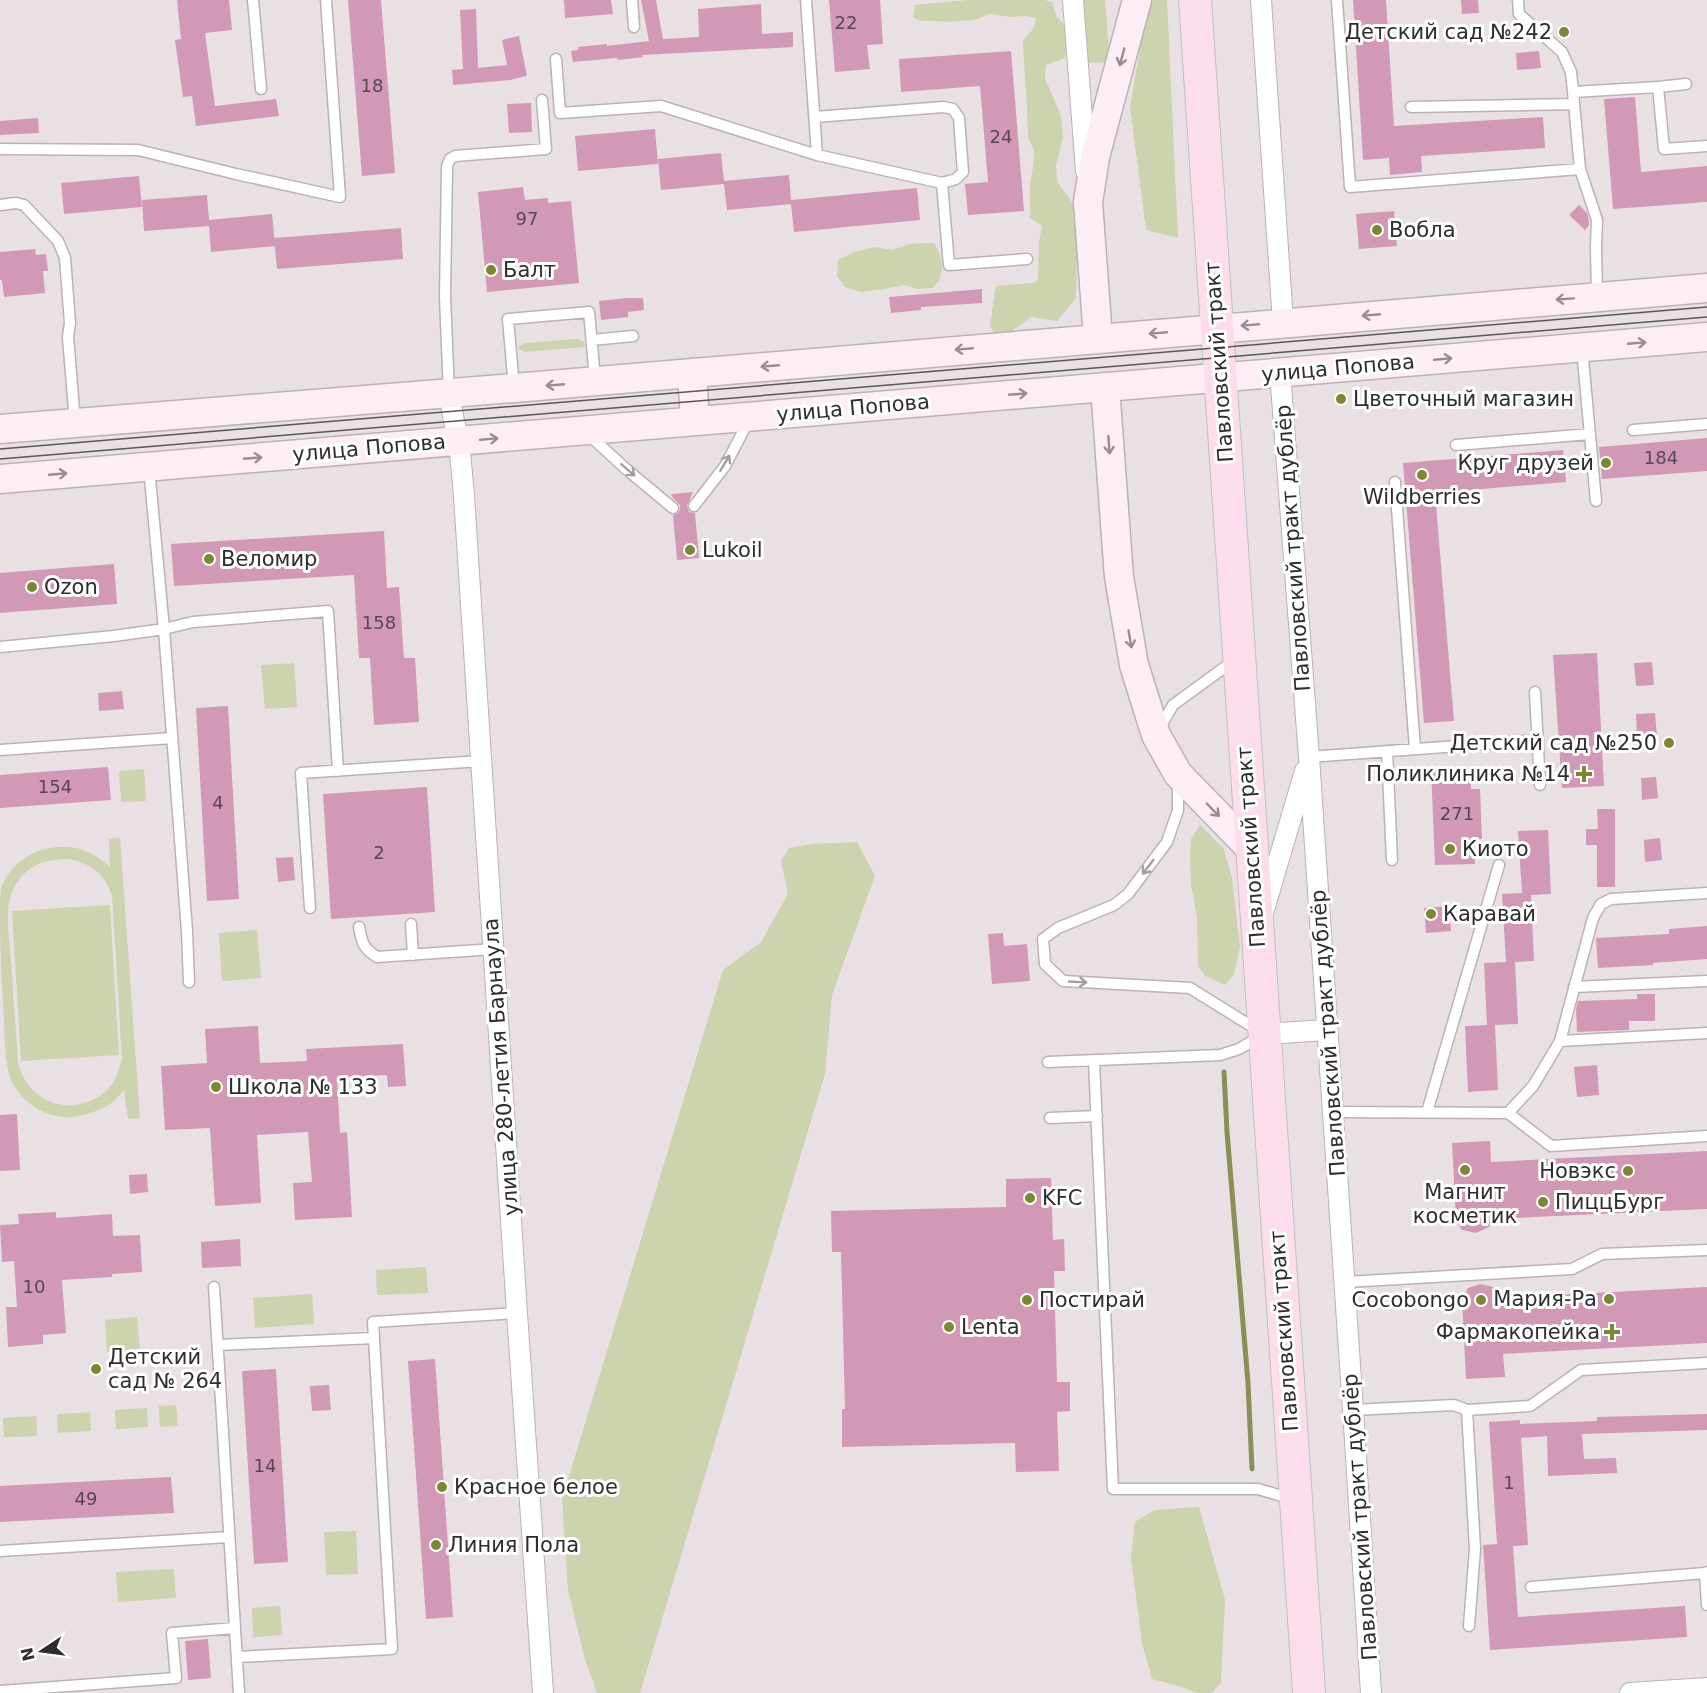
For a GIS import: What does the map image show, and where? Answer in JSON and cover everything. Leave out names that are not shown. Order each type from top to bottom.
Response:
[{"type":"main road","points":[[1098,338],[1088,202],[1095,158],[1137,0]]},
{"type":"main road","name":"Павловский тракт","points":[[1195,0],[1309,1693]]},
{"type":"main road","points":[[0,429],[1707,288]]},
{"type":"main road","name":"улица Попова","points":[[0,479],[1707,337]]},
{"type":"main road","points":[[692,373],[695,421]]},
{"type":"main road","points":[[1105,387],[1119,577],[1134,665],[1156,735],[1178,774],[1251,849]]},
{"type":"street","points":[[1073,0],[1088,202]]},
{"type":"street","points":[[1261,0],[1283,322]]},
{"type":"street","name":"Павловский тракт дублёр","points":[[1280,372],[1309,757],[1371,1693]]},
{"type":"street","name":"улица 280-летия Барнаула","points":[[449,393],[459,441],[464,496],[543,1693]]},
{"type":"street","points":[[1257,934],[1309,757]]},
{"type":"street","points":[[1264,1034],[1327,1030]]},
{"type":"street","points":[[1638,1693],[1707,1688]]},
{"type":"lane","points":[[253,0],[261,89]]},
{"type":"lane","points":[[0,149],[138,150],[340,197],[326,0]]},
{"type":"lane","points":[[632,0],[634,27]]},
{"type":"lane","points":[[806,0],[817,155]]},
{"type":"lane","points":[[1337,0],[1350,187],[1580,170]]},
{"type":"lane","points":[[1518,0],[1519,14],[1562,52],[1571,72],[1580,170],[1597,220],[1597,297]]},
{"type":"lane","points":[[556,59],[561,112],[661,106],[817,155],[942,183],[956,179],[963,172],[959,118],[953,109],[943,107],[815,117]]},
{"type":"lane","points":[[1573,92],[1686,84]]},
{"type":"lane","points":[[1658,87],[1664,149],[1707,146]]},
{"type":"lane","points":[[449,393],[445,297],[447,166],[450,159],[455,156],[546,149],[542,100]]},
{"type":"lane","points":[[1411,107],[1574,104]]},
{"type":"lane","points":[[942,183],[949,265],[1027,259]]},
{"type":"lane","points":[[0,205],[16,203],[24,205],[58,241],[65,258],[75,423]]},
{"type":"lane","points":[[514,388],[508,319],[589,312],[596,381]]},
{"type":"lane","points":[[592,340],[633,336]]},
{"type":"lane","points":[[1582,347],[1596,501]]},
{"type":"lane","points":[[694,506],[725,466],[750,417]]},
{"type":"lane","points":[[1633,430],[1707,424]]},
{"type":"lane","points":[[585,430],[626,469],[673,508]]},
{"type":"lane","points":[[1456,445],[1590,434]]},
{"type":"lane","points":[[149,467],[164,629],[189,982]]},
{"type":"lane","points":[[1395,482],[1415,749]]},
{"type":"lane","points":[[0,647],[114,636],[164,629],[193,622],[328,611],[338,771]]},
{"type":"lane","points":[[1156,735],[1173,705],[1238,657]]},
{"type":"lane","points":[[1535,692],[1540,785]]},
{"type":"lane","points":[[0,750],[172,738]]},
{"type":"lane","points":[[1309,757],[1538,740]]},
{"type":"lane","points":[[1386,751],[1392,860]]},
{"type":"lane","points":[[310,908],[302,773],[481,761]]},
{"type":"lane","points":[[1048,1062],[1220,1055],[1239,1049],[1264,1034],[1190,988],[1063,981],[1046,964],[1043,939],[1059,928],[1114,905],[1128,894],[1167,842],[1178,810],[1178,774]]},
{"type":"lane","points":[[1427,1112],[1499,865]]},
{"type":"lane","points":[[1508,1113],[1533,1086],[1560,1041],[1593,918],[1600,904],[1611,899],[1707,893]]},
{"type":"lane","points":[[411,924],[413,955]]},
{"type":"lane","points":[[359,927],[365,949],[377,957],[494,949]]},
{"type":"lane","points":[[1574,987],[1707,981]]},
{"type":"lane","points":[[1560,1041],[1707,1033]]},
{"type":"lane","points":[[1094,1061],[1113,1489],[1258,1489],[1296,1500]]},
{"type":"lane","points":[[1333,1112],[1508,1113],[1551,1146],[1707,1136]]},
{"type":"lane","points":[[1050,1118],[1097,1116]]},
{"type":"lane","points":[[1345,1282],[1572,1269],[1602,1254],[1707,1250]]},
{"type":"lane","points":[[214,1287],[239,1693]]},
{"type":"lane","points":[[237,1657],[392,1649],[373,1322],[517,1313]]},
{"type":"lane","points":[[218,1346],[374,1338]]},
{"type":"lane","points":[[1353,1410],[1454,1405],[1467,1410],[1530,1406],[1581,1370],[1707,1363]]},
{"type":"lane","points":[[1467,1410],[1475,1549],[1469,1626]]},
{"type":"lane","points":[[0,1551],[229,1537]]},
{"type":"lane","points":[[1531,1587],[1706,1572],[1707,1605]]},
{"type":"lane","points":[[0,1691],[176,1678],[172,1633],[235,1628]]},
{"type":"green space","points":[[967,0],[1045,0],[1053,3],[1056,16],[1063,23],[1070,39],[1065,58],[1046,65],[1045,78],[1061,116],[1063,138],[1056,166],[1057,181],[1078,214],[1076,298],[1057,321],[1031,317],[1012,331],[994,332],[990,327],[997,286],[1034,283],[1038,280],[1039,242],[1042,226],[1030,218],[1030,183],[1034,157],[1032,145],[1028,139],[1023,40],[1033,29],[1036,18],[990,14],[974,20],[947,22],[918,20],[913,17],[915,5]]},
{"type":"green space","points":[[1083,0],[1105,0],[1110,62],[1088,63]]},
{"type":"green space","points":[[1149,0],[1167,0],[1178,238],[1146,230],[1130,106]]},
{"type":"green space","points":[[933,243],[938,250],[942,266],[941,276],[933,288],[917,289],[904,285],[861,292],[845,287],[837,276],[838,260],[854,252],[876,247],[892,250],[910,244]]},
{"type":"green space","points":[[578,339],[584,342],[583,347],[525,352],[519,349],[519,346],[525,343]]},
{"type":"green space","points":[[294,663],[297,707],[265,709],[261,665]]},
{"type":"green space","points":[[144,769],[146,801],[121,802],[119,771]]},
{"type":"green space","points":[[1200,825],[1224,849],[1232,878],[1240,947],[1234,974],[1225,985],[1205,976],[1198,966],[1197,917],[1191,885],[1190,855],[1191,839]]},
{"type":"green space","points":[[120,838],[140,1118],[128,1119],[124,1090],[110,1104],[98,1110],[78,1116],[59,1117],[32,1105],[18,1092],[10,1076],[5,1045],[1,970],[1,889],[6,877],[23,859],[46,849],[71,847],[83,850],[98,857],[110,867],[109,839]],"holes":[[[68,859],[84,863],[96,871],[112,896],[122,1060],[114,1082],[105,1092],[92,1100],[65,1105],[41,1097],[31,1088],[18,1062],[8,908],[12,892],[28,871],[42,863]]]},
{"type":"green space","points":[[857,842],[875,876],[832,995],[825,1074],[640,1693],[597,1693],[585,1659],[568,1590],[562,1499],[723,970],[761,942],[788,894],[781,861],[789,848],[813,844]]},
{"type":"green space","points":[[110,905],[119,1055],[21,1061],[12,911]]},
{"type":"green space","points":[[257,930],[261,978],[222,981],[219,933]]},
{"type":"green space","points":[[426,1267],[428,1293],[377,1295],[376,1270]]},
{"type":"green space","points":[[312,1294],[314,1324],[255,1328],[253,1298]]},
{"type":"green space","points":[[137,1317],[140,1350],[107,1352],[105,1320]]},
{"type":"green space","points":[[176,1405],[178,1426],[160,1427],[159,1406]]},
{"type":"green space","points":[[147,1408],[148,1427],[116,1429],[115,1410]]},
{"type":"green space","points":[[90,1412],[91,1431],[58,1433],[57,1414]]},
{"type":"green space","points":[[36,1416],[37,1436],[4,1437],[3,1418]]},
{"type":"green space","points":[[1199,1507],[1225,1600],[1221,1683],[1211,1693],[1196,1693],[1152,1679],[1142,1643],[1131,1558],[1135,1522],[1154,1510]]},
{"type":"green space","points":[[356,1531],[358,1574],[326,1575],[324,1532]]},
{"type":"green space","points":[[174,1569],[176,1598],[118,1602],[116,1572]]},
{"type":"green space","points":[[280,1606],[282,1635],[253,1637],[252,1608]]},
{"type":"building","points":[[177,0],[229,0],[232,30],[205,33],[215,106],[276,99],[279,116],[196,126],[192,96],[183,97],[175,40],[181,39]]},
{"type":"building","points":[[348,0],[381,0],[395,173],[362,176]]},
{"type":"building","points":[[564,0],[611,0],[613,14],[565,18]]},
{"type":"building","points":[[641,0],[656,0],[663,39],[699,37],[698,9],[761,4],[762,34],[793,32],[793,47],[642,55],[643,57],[618,60],[617,58],[573,62],[571,51],[578,50],[578,47],[649,41]]},
{"type":"building","points":[[829,0],[880,0],[883,44],[867,45],[870,69],[835,72]]},
{"type":"building","points":[[1353,0],[1386,0],[1394,126],[1543,117],[1545,148],[1421,156],[1422,172],[1390,175],[1389,158],[1363,160]]},
{"type":"building","points":[[1461,0],[1478,0],[1479,13],[1462,14]]},
{"type":"building","points":[[476,9],[478,68],[507,65],[502,40],[519,36],[527,76],[510,80],[453,85],[452,70],[463,69],[460,10]]},
{"type":"building","points":[[1011,51],[1024,211],[968,215],[965,184],[988,182],[980,86],[901,92],[899,59]]},
{"type":"building","points":[[1539,51],[1541,68],[1517,70],[1516,53]]},
{"type":"building","points":[[1635,97],[1641,172],[1707,166],[1707,202],[1613,209],[1604,99]]},
{"type":"building","points":[[531,103],[532,132],[509,133],[507,104]]},
{"type":"building","points":[[38,118],[39,133],[0,135],[0,121]]},
{"type":"building","points":[[655,129],[658,164],[578,171],[575,136]]},
{"type":"building","points":[[721,153],[724,181],[789,175],[791,200],[917,188],[920,220],[794,232],[791,204],[727,210],[724,184],[661,190],[658,159]]},
{"type":"building","points":[[139,176],[142,207],[64,214],[61,183]]},
{"type":"building","points":[[523,187],[525,200],[548,198],[548,203],[571,201],[579,283],[487,292],[478,192]]},
{"type":"building","points":[[207,195],[209,220],[272,214],[275,246],[211,252],[209,226],[144,231],[142,200]]},
{"type":"building","points":[[1579,205],[1587,213],[1589,221],[1585,230],[1569,215]]},
{"type":"building","name":"Вобла","points":[[1394,211],[1397,246],[1359,249],[1356,214]]},
{"type":"building","points":[[401,228],[403,259],[277,269],[274,238]]},
{"type":"building","points":[[35,249],[36,255],[46,254],[48,271],[43,271],[45,293],[4,297],[2,280],[0,280],[0,252]]},
{"type":"building","points":[[982,289],[982,303],[921,307],[921,310],[891,313],[889,297]]},
{"type":"building","points":[[643,298],[644,310],[628,312],[628,317],[601,320],[599,301]]},
{"type":"building","points":[[1707,438],[1707,471],[1602,479],[1599,447]]},
{"type":"building","points":[[1563,450],[1566,482],[1435,493],[1454,721],[1424,723],[1403,463]]},
{"type":"building","points":[[693,492],[687,506],[689,512],[695,513],[699,558],[677,560],[673,515],[678,513],[680,505],[671,494]]},
{"type":"building","points":[[384,531],[387,588],[399,587],[404,658],[415,658],[419,722],[374,725],[370,658],[359,658],[354,575],[174,586],[171,544]]},
{"type":"building","points":[[114,564],[117,604],[0,613],[0,573]]},
{"type":"building","points":[[1597,653],[1604,786],[1562,788],[1553,655]]},
{"type":"building","points":[[1652,662],[1654,685],[1636,686],[1634,663]]},
{"type":"building","points":[[122,691],[124,709],[99,711],[98,693]]},
{"type":"building","points":[[228,706],[239,899],[207,901],[196,708]]},
{"type":"building","points":[[1655,713],[1657,736],[1637,737],[1636,714]]},
{"type":"building","points":[[108,767],[111,800],[0,808],[0,775]]},
{"type":"building","points":[[1471,768],[1471,789],[1480,789],[1482,839],[1474,839],[1475,864],[1435,865],[1431,769]]},
{"type":"building","points":[[1656,777],[1658,798],[1642,800],[1641,778]]},
{"type":"building","points":[[427,787],[435,912],[331,919],[323,794]]},
{"type":"building","points":[[1597,809],[1615,809],[1615,887],[1597,887],[1597,845],[1586,845],[1586,829],[1598,829]]},
{"type":"building","points":[[1548,830],[1551,894],[1531,895],[1534,961],[1515,962],[1518,1024],[1495,1025],[1498,1090],[1468,1092],[1465,1026],[1487,1025],[1484,963],[1506,962],[1502,894],[1522,893],[1518,831]]},
{"type":"building","points":[[1660,838],[1662,860],[1645,862],[1644,840]]},
{"type":"building","points":[[293,857],[295,880],[278,882],[276,858]]},
{"type":"building","points":[[1449,906],[1451,931],[1426,933],[1424,908]]},
{"type":"building","points":[[1707,926],[1707,959],[1598,968],[1596,938],[1669,934],[1669,929]]},
{"type":"building","points":[[1003,933],[1004,946],[1027,944],[1030,981],[992,984],[988,934]]},
{"type":"building","points":[[1637,994],[1655,994],[1655,1021],[1629,1021],[1629,1030],[1577,1032],[1578,1001],[1637,999]]},
{"type":"building","points":[[258,1026],[260,1063],[307,1061],[306,1049],[403,1044],[406,1086],[388,1087],[387,1075],[337,1078],[340,1133],[347,1132],[352,1217],[295,1220],[293,1183],[312,1182],[308,1132],[257,1135],[261,1203],[215,1206],[210,1128],[165,1130],[161,1066],[207,1063],[205,1029]]},
{"type":"building","points":[[1597,1065],[1599,1095],[1577,1097],[1574,1067]]},
{"type":"building","points":[[17,1114],[20,1170],[0,1171],[0,1115]]},
{"type":"building","points":[[1490,1141],[1491,1162],[1707,1151],[1707,1209],[1493,1219],[1489,1227],[1476,1233],[1462,1230],[1456,1221],[1452,1143]]},
{"type":"building","points":[[147,1174],[148,1192],[130,1194],[129,1175]]},
{"type":"building","name":"Lenta","points":[[1051,1178],[1053,1240],[1064,1239],[1065,1271],[1054,1271],[1057,1382],[1070,1382],[1070,1411],[1057,1412],[1059,1471],[1016,1472],[1015,1443],[842,1447],[842,1409],[845,1409],[841,1252],[832,1252],[831,1211],[1006,1207],[1006,1179]]},
{"type":"building","points":[[56,1212],[56,1218],[112,1214],[113,1236],[140,1235],[142,1272],[112,1274],[112,1277],[62,1280],[66,1333],[43,1335],[43,1344],[8,1347],[6,1307],[17,1307],[14,1261],[2,1262],[0,1225],[19,1224],[18,1214]]},
{"type":"building","points":[[240,1239],[241,1266],[202,1268],[201,1242]]},
{"type":"building","points":[[1480,1284],[1493,1287],[1500,1298],[1707,1287],[1707,1343],[1503,1354],[1505,1377],[1466,1379],[1462,1299],[1468,1288]]},
{"type":"building","points":[[435,1359],[453,1617],[426,1619],[408,1361]]},
{"type":"building","points":[[276,1369],[288,1562],[254,1564],[242,1371]]},
{"type":"building","points":[[329,1385],[331,1410],[312,1411],[310,1386]]},
{"type":"building","points":[[1707,1414],[1707,1430],[1582,1434],[1584,1459],[1616,1458],[1617,1473],[1548,1476],[1547,1436],[1521,1438],[1528,1545],[1513,1546],[1518,1617],[1685,1606],[1687,1637],[1490,1650],[1483,1545],[1497,1544],[1489,1422],[1520,1420],[1520,1424],[1597,1421],[1597,1417]]},
{"type":"building","points":[[171,1477],[174,1513],[0,1522],[0,1486]]},
{"type":"building","points":[[208,1639],[211,1678],[188,1680],[185,1641]]},
{"type":"waterway","points":[[1224,1072],[1248,1383],[1252,1469]]},
{"type":"tram line","points":[[0,449],[1707,307]]},
{"type":"tram line","points":[[0,459],[1707,317]]},
{"type":"place","name":"Детский сад №242","points":[[1564,32]]},
{"type":"place","name":"Вобла","points":[[1377,230]]},
{"type":"place","name":"Балт","points":[[491,270]]},
{"type":"place","name":"Цветочный магазин","points":[[1341,399]]},
{"type":"place","name":"Круг друзей","points":[[1606,463]]},
{"type":"place","name":"Wildberries","points":[[1422,475]]},
{"type":"place","name":"Lukoil","points":[[690,550]]},
{"type":"place","name":"Веломир","points":[[209,559]]},
{"type":"place","name":"Ozon","points":[[32,587]]},
{"type":"place","name":"Детский сад №250","points":[[1669,743]]},
{"type":"place","name":"Поликлиника №14","points":[[1584,774]]},
{"type":"place","name":"Киото","points":[[1450,849]]},
{"type":"place","name":"Каравай","points":[[1431,914]]},
{"type":"place","name":"Школа № 133","points":[[216,1087]]},
{"type":"place","name":"Магнит косметик","points":[[1465,1170]]},
{"type":"place","name":"Новэкс","points":[[1628,1171]]},
{"type":"place","name":"KFC","points":[[1030,1198]]},
{"type":"place","name":"ПиццБург","points":[[1543,1202]]},
{"type":"place","name":"Мария-Ра","points":[[1609,1299]]},
{"type":"place","name":"Постирай","points":[[1027,1300]]},
{"type":"place","name":"Cocobongo","points":[[1481,1300]]},
{"type":"place","name":"Lenta","points":[[949,1327]]},
{"type":"place","name":"Фармакопейка","points":[[1612,1332]]},
{"type":"place","name":"Детский сад № 264","points":[[96,1369]]},
{"type":"place","name":"Красное белое","points":[[442,1487]]},
{"type":"place","name":"Линия Пола","points":[[436,1545]]}]
